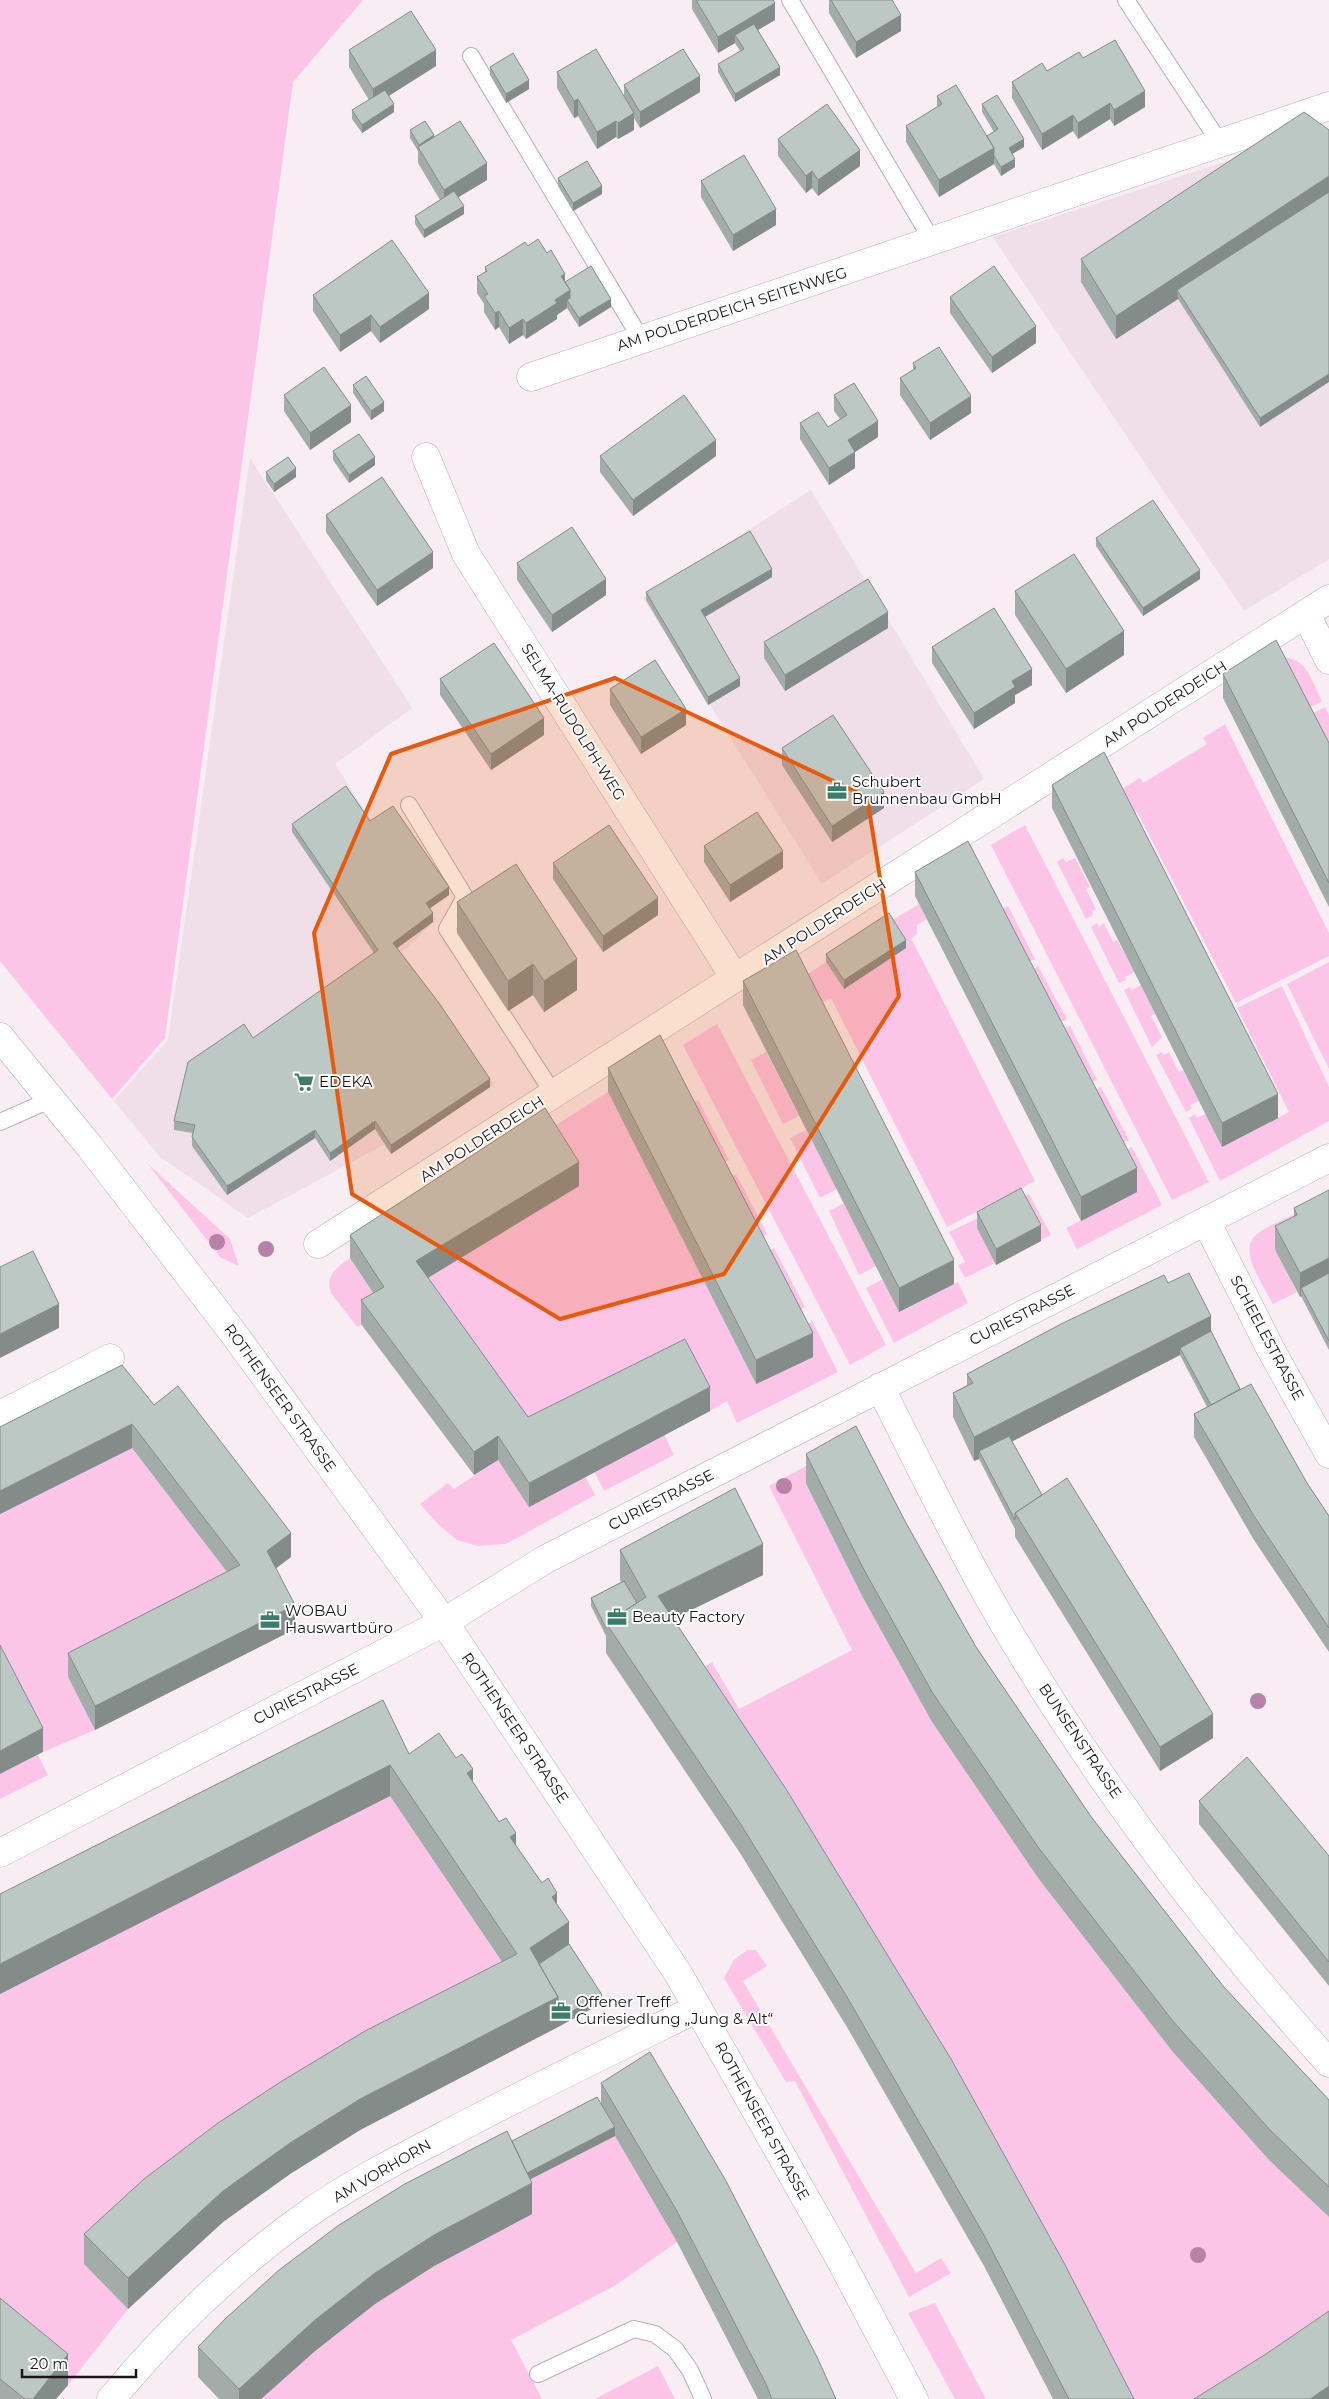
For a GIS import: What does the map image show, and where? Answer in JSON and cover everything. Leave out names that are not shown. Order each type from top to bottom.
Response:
[{"type":"street","name":"AM POLDERDEICH SEITENWEG","points":[[531,377],[1220,144],[1327,110]]},
{"type":"street","name":"SELMA-RUDOLPH-WEG","points":[[426,457],[466,554],[735,978]]},
{"type":"street","name":"AM POLDERDEICH","points":[[318,1244],[1329,599]]},
{"type":"street","points":[[1306,614],[1329,660]]},
{"type":"street","name":"ROTHENSEER STRASSE","points":[[0,1036],[52,1099],[234,1334],[444,1622],[679,1974],[835,2250],[914,2399]]},
{"type":"street","name":"CURIESTRASSE","points":[[0,1853],[444,1622],[546,1559],[1329,1158]]},
{"type":"street","name":"SCHEELESTRASSE","points":[[1206,1221],[1270,1348],[1329,1454]]},
{"type":"street","points":[[0,1415],[110,1358]]},
{"type":"street","name":"BUNSENSTRASSE","points":[[880,1387],[971,1565],[1072,1732],[1180,1883],[1256,1978],[1329,2062]]},
{"type":"street","name":"AM VORHORN","points":[[111,2399],[160,2343],[202,2302],[260,2251],[326,2202],[427,2144],[698,2008]]},
{"type":"lane","points":[[790,0],[933,242]]},
{"type":"lane","points":[[1126,0],[1220,144]]},
{"type":"lane","points":[[471,56],[641,339]]},
{"type":"lane","points":[[409,805],[465,897],[447,929],[553,1093]]},
{"type":"lane","points":[[0,1122],[52,1099]]},
{"type":"lane","points":[[538,2374],[634,2329],[655,2334],[675,2349],[690,2370],[703,2399]]},
{"type":"highlighted area","points":[[615,678],[867,797],[899,996],[724,1274],[560,1319],[352,1194],[314,933],[391,754]]},
{"type":"shaded area","points":[[0,0],[363,0],[293,82],[165,1038],[112,1099],[0,961]]},
{"type":"shaded area","points":[[1304,136],[1329,143],[1329,559],[1244,611],[993,237]]},
{"type":"shaded area","points":[[250,458],[412,708],[335,764],[436,920],[402,952],[495,1085],[248,1218],[159,1156],[114,1101],[168,1040]]},
{"type":"shaded area","points":[[811,490],[984,779],[822,884],[643,598]]},
{"type":"shaded area","points":[[1285,658],[1293,659],[1304,667],[1322,701],[1310,708]]},
{"type":"shaded area","points":[[1325,707],[1329,715],[1329,766],[1311,714]]},
{"type":"shaded area","points":[[1225,724],[1329,933],[1329,956],[1236,1003],[1137,812],[1125,818],[1113,794],[1140,778],[1143,783],[1207,744],[1203,738]]},
{"type":"shaded area","points":[[1025,825],[1209,1182],[1172,1200],[991,845]]},
{"type":"shaded area","points":[[1063,858],[1066,862],[1075,858],[1090,887],[1086,889],[1096,909],[1092,911],[1093,915],[1086,919],[1057,862]]},
{"type":"shaded area","points":[[919,904],[927,919],[917,925],[917,934],[911,938],[1035,1181],[947,1227],[831,998],[813,1007],[799,980],[826,962],[843,988],[889,922]]},
{"type":"shaded area","points":[[1008,906],[1035,959],[1021,966],[993,914]]},
{"type":"shaded area","points":[[1097,923],[1099,927],[1104,923],[1113,942],[1117,940],[1135,972],[1125,977],[1126,980],[1119,983],[1091,927]]},
{"type":"shaded area","points":[[1329,962],[1329,1069],[1287,984]]},
{"type":"shaded area","points":[[1038,966],[1067,1019],[1051,1028],[1025,974]]},
{"type":"shaded area","points":[[1141,985],[1155,1014],[1151,1016],[1162,1037],[1152,1047],[1124,990],[1130,987],[1131,990]]},
{"type":"shaded area","points":[[1282,986],[1329,1087],[1329,1121],[1220,1181],[1189,1118],[1195,1114],[1197,1118],[1206,1114],[1222,1147],[1289,1112],[1237,1008]]},
{"type":"shaded area","points":[[717,1024],[886,1345],[850,1365],[683,1045]]},
{"type":"shaded area","points":[[1070,1026],[1097,1080],[1082,1087],[1055,1034]]},
{"type":"shaded area","points":[[766,1052],[799,1116],[783,1124],[751,1060]]},
{"type":"shaded area","points":[[1162,1052],[1163,1055],[1169,1052],[1179,1072],[1183,1070],[1199,1101],[1190,1105],[1192,1108],[1186,1112],[1156,1055]]},
{"type":"shaded area","points":[[1101,1087],[1129,1140],[1113,1148],[1086,1095]]},
{"type":"shaded area","points":[[608,1092],[756,1384],[813,1357],[798,1328],[812,1321],[838,1372],[737,1423],[727,1401],[710,1411],[685,1363],[528,1440],[416,1285],[579,1186],[545,1132]]},
{"type":"shaded area","points":[[698,1100],[729,1160],[716,1168],[685,1107]]},
{"type":"shaded area","points":[[806,1130],[837,1189],[820,1198],[790,1138]]},
{"type":"shaded area","points":[[1132,1147],[1162,1205],[1077,1249],[1066,1228],[1137,1192],[1117,1155]]},
{"type":"shaded area","points":[[147,1163],[230,1239],[239,1266],[221,1258]]},
{"type":"shaded area","points":[[736,1174],[767,1234],[754,1241],[723,1182]]},
{"type":"shaded area","points":[[1029,1194],[1051,1235],[965,1278],[958,1265],[965,1262],[949,1232]]},
{"type":"shaded area","points":[[844,1203],[876,1266],[859,1275],[829,1211]]},
{"type":"shaded area","points":[[1304,1210],[1275,1250],[1297,1292],[1273,1304],[1251,1260],[1251,1243],[1255,1236],[1265,1229]]},
{"type":"shaded area","points":[[774,1248],[805,1307],[791,1315],[761,1256]]},
{"type":"shaded area","points":[[350,1258],[384,1311],[357,1327],[331,1293],[330,1287],[333,1272]]},
{"type":"shaded area","points":[[883,1279],[900,1312],[958,1282],[968,1303],[894,1343],[866,1288]]},
{"type":"shaded area","points":[[664,1434],[674,1455],[604,1491],[594,1471]]},
{"type":"shaded area","points":[[132,1448],[240,1589],[68,1677],[95,1730],[43,1752],[0,1669],[0,1514]]},
{"type":"shaded area","points":[[819,1459],[806,1485],[862,1596],[932,1722],[1038,1878],[1172,2051],[1269,2160],[1329,2217],[1329,2341],[1243,2399],[1118,2399],[691,1675],[712,1662],[739,1709],[852,1650],[769,1486]]},
{"type":"shaded area","points":[[498,1460],[529,1506],[585,1476],[595,1495],[506,1544],[477,1546],[457,1540],[440,1526],[420,1504],[448,1483],[454,1489]]},
{"type":"shaded area","points":[[38,1755],[48,1775],[0,1799],[0,1774]]},
{"type":"shaded area","points":[[390,1796],[517,1985],[85,2264],[128,2309],[68,2385],[0,2329],[0,1994]]},
{"type":"shaded area","points":[[747,1950],[756,1950],[767,1966],[743,1981],[916,2273],[941,2258],[951,2273],[909,2297],[795,2081],[786,2082],[724,1978],[734,1960]]},
{"type":"shaded area","points":[[615,2136],[677,2242],[616,2285],[511,2340],[542,2399],[260,2399],[315,2351],[375,2304],[434,2266],[519,2185]]},
{"type":"shaded area","points":[[935,2303],[986,2399],[955,2399],[908,2313]]},
{"type":"shaded area","points":[[658,2366],[675,2399],[595,2399]]},
{"type":"building","points":[[696,0],[773,0],[775,3],[718,37]]},
{"type":"building","points":[[831,0],[892,0],[901,15],[856,42]]},
{"type":"building","points":[[411,11],[436,50],[373,89],[349,50]]},
{"type":"building","points":[[754,24],[780,67],[735,94],[718,64],[744,49],[735,35]]},
{"type":"building","points":[[1115,40],[1145,91],[1114,110],[1110,103],[1078,123],[1073,115],[1042,134],[1012,82],[1042,63],[1047,71],[1079,52],[1083,58]]},
{"type":"building","points":[[596,49],[634,113],[618,123],[616,121],[597,132],[578,99],[574,101],[557,72]]},
{"type":"building","points":[[683,49],[700,76],[640,112],[624,85]]},
{"type":"building","points":[[513,53],[529,80],[506,94],[490,67]]},
{"type":"building","points":[[956,85],[994,148],[939,180],[906,126],[942,104],[937,96]]},
{"type":"building","points":[[385,90],[394,104],[362,125],[352,110]]},
{"type":"building","points":[[997,95],[1024,139],[1009,148],[1015,159],[1001,167],[994,156],[994,148],[987,136],[998,129],[982,104]]},
{"type":"building","points":[[827,104],[860,150],[818,180],[812,171],[806,176],[778,139]]},
{"type":"building","points":[[1304,112],[1329,130],[1329,176],[1116,316],[1081,259]]},
{"type":"building","points":[[425,121],[434,135],[419,145],[410,130]]},
{"type":"building","points":[[460,121],[487,163],[444,190],[418,147]]},
{"type":"building","points":[[744,155],[776,209],[733,235],[701,181]]},
{"type":"building","points":[[587,161],[602,186],[573,203],[558,178]]},
{"type":"building","points":[[454,191],[464,206],[424,230],[415,216]]},
{"type":"building","points":[[1329,192],[1329,374],[1260,418],[1177,290]]},
{"type":"building","points":[[538,239],[547,253],[551,250],[565,274],[561,276],[570,290],[555,300],[557,303],[526,323],[523,319],[509,328],[499,311],[495,313],[484,296],[488,294],[477,277],[487,271],[485,267],[525,242],[528,246]]},
{"type":"building","points":[[392,240],[429,293],[380,327],[371,315],[340,335],[313,295]]},
{"type":"building","points":[[591,266],[611,299],[579,318],[567,300],[570,298],[570,290],[565,282]]},
{"type":"building","points":[[994,266],[1036,326],[992,357],[950,297]]},
{"type":"building","points":[[939,347],[971,396],[930,423],[900,378],[916,368],[913,363]]},
{"type":"building","points":[[324,367],[351,405],[310,433],[284,395]]},
{"type":"building","points":[[366,376],[384,402],[371,411],[353,385]]},
{"type":"building","points":[[854,383],[878,421],[848,440],[855,452],[829,468],[800,423],[818,412],[828,427],[847,415],[834,395]]},
{"type":"building","points":[[684,395],[716,440],[633,500],[600,456]]},
{"type":"building","points":[[359,434],[375,457],[349,475],[333,451]]},
{"type":"building","points":[[288,457],[296,468],[274,484],[266,472]]},
{"type":"building","points":[[382,477],[433,552],[377,590],[326,515]]},
{"type":"building","points":[[1153,500],[1200,570],[1143,608],[1096,538]]},
{"type":"building","points":[[572,527],[606,579],[552,615],[517,563]]},
{"type":"building","points":[[750,531],[772,569],[701,610],[740,678],[708,697],[646,592]]},
{"type":"building","points":[[1074,554],[1124,631],[1066,669],[1015,591]]},
{"type":"building","points":[[868,579],[888,612],[785,675],[764,642]]},
{"type":"building","points":[[994,608],[1032,669],[1012,681],[1015,687],[974,713],[932,647]]},
{"type":"building","points":[[1276,640],[1329,743],[1329,883],[1223,674]]},
{"type":"building","points":[[494,643],[544,718],[491,754],[440,679]]},
{"type":"building","points":[[655,660],[686,709],[641,737],[610,689]]},
{"type":"building","points":[[833,715],[884,792],[832,826],[782,748]]},
{"type":"building","points":[[1104,752],[1278,1094],[1222,1123],[1052,785]]},
{"type":"building","points":[[346,786],[370,821],[393,806],[449,887],[426,903],[433,913],[393,943],[439,1003],[490,1079],[391,1145],[375,1121],[330,1153],[315,1130],[227,1186],[192,1137],[195,1125],[174,1121],[188,1062],[244,1024],[253,1038],[378,950],[292,824]]},
{"type":"building","points":[[757,812],[783,851],[730,885],[704,846]]},
{"type":"building","points":[[609,825],[658,898],[603,936],[553,863]]},
{"type":"building","points":[[968,841],[1137,1168],[1081,1197],[915,872]]},
{"type":"building","points":[[516,864],[577,959],[544,981],[533,964],[508,981],[457,902]]},
{"type":"building","points":[[889,913],[906,940],[844,980],[826,954]]},
{"type":"building","points":[[796,950],[954,1260],[899,1288],[743,981]]},
{"type":"building","points":[[660,1035],[813,1333],[756,1360],[608,1068]]},
{"type":"building","points":[[545,1108],[579,1162],[416,1261],[528,1417],[685,1339],[710,1387],[529,1483],[498,1436],[474,1452],[361,1300],[384,1287],[350,1235]]},
{"type":"building","points":[[1021,1188],[1041,1225],[996,1249],[977,1212]]},
{"type":"building","points":[[1329,1190],[1329,1258],[1300,1273],[1275,1226],[1297,1215],[1294,1208]]},
{"type":"building","points":[[33,1251],[59,1304],[0,1334],[0,1267]]},
{"type":"building","points":[[1189,1273],[1211,1316],[974,1437],[953,1393],[973,1383],[967,1374],[1063,1323],[1164,1275],[1168,1283]]},
{"type":"building","points":[[1329,1273],[1329,1341],[1301,1288]]},
{"type":"building","points":[[1211,1331],[1240,1389],[1211,1405],[1180,1348]]},
{"type":"building","points":[[122,1365],[154,1405],[178,1386],[291,1533],[267,1551],[295,1605],[95,1706],[68,1653],[240,1565],[132,1424],[0,1491],[0,1427]]},
{"type":"building","points":[[1251,1384],[1307,1483],[1329,1516],[1329,1628],[1254,1516],[1194,1414]]},
{"type":"building","points":[[856,1426],[906,1523],[976,1647],[1092,1818],[1223,1986],[1329,2100],[1329,2187],[1269,2129],[1172,2020],[1038,1847],[932,1692],[862,1566],[806,1454]]},
{"type":"building","points":[[1009,1436],[1042,1495],[1015,1513],[1015,1520],[979,1451]]},
{"type":"building","points":[[1067,1478],[1213,1714],[1160,1747],[1015,1513]]},
{"type":"building","points":[[735,1488],[763,1544],[658,1596],[786,1789],[951,2059],[1063,2261],[1134,2399],[1069,2399],[984,2235],[847,1997],[740,1823],[606,1623],[646,1597],[620,1550]]},
{"type":"building","points":[[624,1581],[637,1603],[606,1623],[606,1628],[591,1598]]},
{"type":"building","points":[[0,1645],[43,1728],[0,1751]]},
{"type":"building","points":[[383,1700],[409,1754],[439,1733],[456,1758],[462,1754],[473,1769],[467,1773],[499,1822],[506,1818],[516,1833],[510,1837],[542,1883],[548,1878],[557,1893],[552,1897],[569,1922],[530,1948],[558,1997],[360,2099],[290,2143],[223,2191],[128,2278],[84,2234],[144,2179],[218,2123],[282,2081],[365,2031],[517,1954],[390,1765],[0,1964],[0,1894]]},
{"type":"building","points":[[1247,1757],[1329,1856],[1329,1962],[1199,1801]]},
{"type":"building","points":[[569,1944],[602,1995],[558,2019],[558,1997],[539,1964]]},
{"type":"building","points":[[650,2052],[726,2181],[817,2357],[836,2399],[772,2399],[677,2211],[601,2083]]},
{"type":"building","points":[[597,2097],[615,2127],[527,2173],[512,2141]]},
{"type":"building","points":[[507,2131],[532,2183],[434,2235],[375,2273],[315,2320],[239,2389],[198,2347],[224,2320],[279,2270],[339,2225],[403,2185]]},
{"type":"building","points":[[0,2298],[68,2354],[33,2399],[25,2399],[0,2379]]},
{"type":"building","points":[[1329,2311],[1329,2386],[1310,2399],[1194,2399],[1266,2354]]},
{"type":"place","name":"Schubert Brunnenbau GmbH","points":[[837,791]]},
{"type":"place","name":"EDEKA","points":[[304,1082]]},
{"type":"place","name":"Beauty Factory","points":[[617,1617]]},
{"type":"place","name":"WOBAU Hauswartbüro","points":[[270,1620]]},
{"type":"place","name":"Offener Treff Curiesiedlung „Jung & Alt“","points":[[561,2011]]}]
